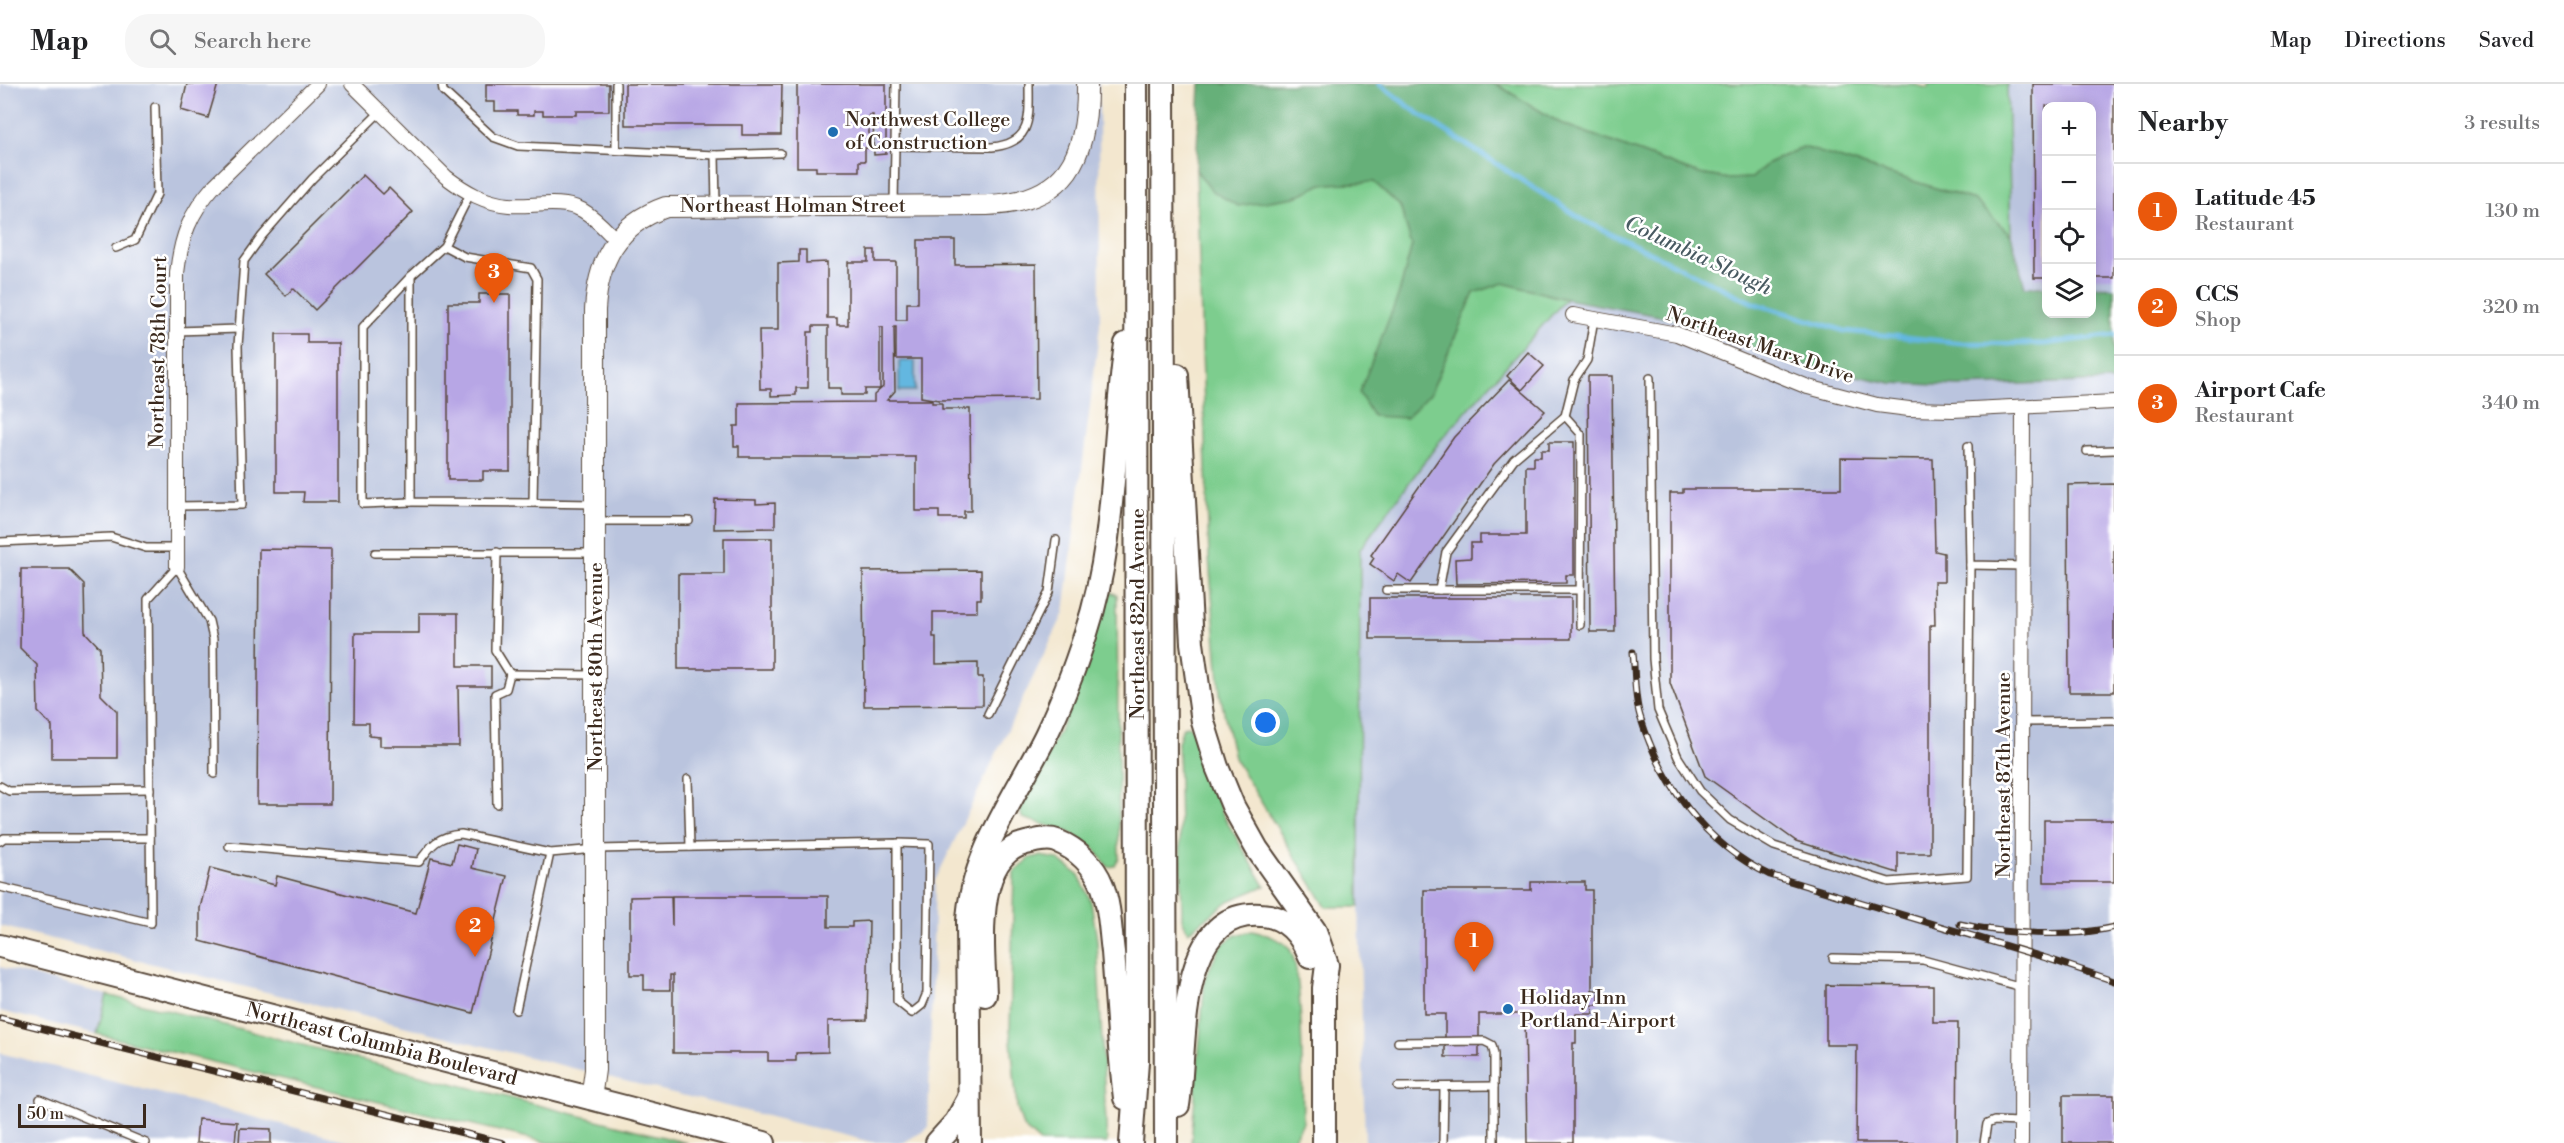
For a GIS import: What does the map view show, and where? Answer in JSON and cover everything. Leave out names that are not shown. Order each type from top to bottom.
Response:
[{"type":"main road","name":"Northeast 82nd Avenue","points":[[1131,1143],[1137,1062],[1136,84]]},
{"type":"main road","name":"Northeast 82nd Avenue","points":[[1163,84],[1166,1143]]},
{"type":"main road","points":[[1163,248],[1178,379],[1192,643],[1203,722],[1217,767],[1233,806],[1257,849],[1318,938],[1327,965],[1324,988],[1324,1143]]},
{"type":"main road","points":[[970,1143],[968,922],[970,897],[984,854],[1047,733],[1071,678],[1087,630],[1102,572],[1108,533],[1116,462],[1121,379],[1137,272]]},
{"type":"main road","points":[[986,1143],[985,899],[991,876],[999,861],[1021,844],[1040,840],[1053,840],[1077,852],[1097,874],[1102,886],[1108,909],[1121,1065],[1131,1143]]},
{"type":"main road","points":[[1171,1143],[1179,1097],[1189,987],[1195,964],[1214,934],[1225,923],[1244,916],[1268,915],[1290,925],[1300,936],[1324,988]]},
{"type":"main road","name":"Northeast Columbia Boulevard","points":[[0,946],[764,1143]]},
{"type":"main road","points":[[937,1143],[956,1122],[970,1096]]},
{"type":"street","name":"Northeast 78th Court","points":[[177,567],[177,273],[180,247],[190,218],[214,186],[318,84]]},
{"type":"street","points":[[352,84],[446,177],[470,194],[490,202],[509,205],[565,206],[581,210],[599,222],[617,241]]},
{"type":"street","name":"Northeast Holman Street","points":[[617,241],[639,218],[654,211],[683,206],[1014,202],[1043,192],[1067,172],[1081,146],[1085,126],[1087,84]]},
{"type":"street","name":"Northeast 80th Avenue","points":[[591,1099],[596,1070],[596,287],[605,260],[617,241]]},
{"type":"street","name":"Northeast Marx Drive","points":[[1573,315],[1677,334],[1808,387],[1877,405],[1953,410],[2114,402]]},
{"type":"street","name":"Northeast 87th Avenue","points":[[2021,1143],[2023,407]]},
{"type":"lane","points":[[442,84],[443,91],[493,137],[518,146],[715,155],[780,153]]},
{"type":"lane","points":[[616,84],[616,150]]},
{"type":"lane","points":[[894,205],[896,84]]},
{"type":"lane","points":[[895,146],[1005,146],[1017,139],[1029,123],[1029,84]]},
{"type":"lane","points":[[116,248],[135,240],[157,194],[155,107]]},
{"type":"lane","points":[[177,506],[242,505],[239,329],[244,261],[262,236],[312,179],[380,112]]},
{"type":"lane","points":[[715,155],[716,206]]},
{"type":"lane","points":[[470,194],[444,246],[411,276],[363,327],[363,504],[533,503],[689,521]]},
{"type":"lane","points":[[444,246],[465,256],[531,268],[537,279],[533,503]]},
{"type":"lane","points":[[411,276],[411,502]]},
{"type":"lane","points":[[1439,590],[1446,552],[1514,459],[1564,416],[1574,380],[1587,360],[1593,319]]},
{"type":"lane","points":[[177,331],[239,329]]},
{"type":"lane","points":[[1650,378],[1653,659],[1658,710],[1678,757],[1700,791],[1730,820],[1774,846],[1889,882],[1967,876],[1970,565],[1968,446]]},
{"type":"lane","points":[[1564,416],[1581,434],[1580,625]]},
{"type":"lane","points":[[2086,451],[2114,450]]},
{"type":"lane","points":[[0,542],[111,537],[146,548],[177,548]]},
{"type":"lane","points":[[988,714],[1049,592],[1056,540]]},
{"type":"lane","points":[[497,552],[495,651],[510,674],[506,689],[495,694],[497,804]]},
{"type":"lane","points":[[375,553],[596,553]]},
{"type":"lane","points":[[1970,565],[2023,566]]},
{"type":"lane","points":[[0,887],[151,923],[148,599],[177,567],[209,621],[213,639],[214,774]]},
{"type":"lane","points":[[1386,590],[1580,590]]},
{"type":"lane","points":[[510,674],[596,675]]},
{"type":"lane","points":[[2023,722],[2114,721]]},
{"type":"lane","points":[[688,779],[690,848]]},
{"type":"lane","points":[[0,786],[9,791],[150,789]]},
{"type":"lane","points":[[229,846],[419,862],[431,845],[450,835],[461,834],[550,853],[596,849],[897,843],[928,844],[927,993],[922,1005],[912,1013],[897,1001],[897,843]]},
{"type":"lane","points":[[0,841],[4,838],[150,838]]},
{"type":"lane","points":[[516,1010],[550,853]]},
{"type":"lane","points":[[1833,958],[1923,960],[2022,987]]},
{"type":"lane","points":[[1398,1042],[1489,1042],[1494,1049],[1494,1143]]},
{"type":"lane","points":[[1398,1087],[1494,1086]]},
{"type":"lane","points":[[1443,1143],[1444,1087]]},
{"type":"lane","points":[[40,1099],[146,1143]]},
{"type":"lane","points":[[1984,1143],[1987,1124],[1994,1121],[2021,1122]]},
{"type":"shaded area","points":[[0,84],[1099,84],[1100,325],[1064,613],[935,881],[928,1128],[903,1143],[871,1142],[0,926]]},
{"type":"shaded area","points":[[2007,84],[2114,84],[2114,287],[2096,287],[2096,102],[2042,102],[2042,287],[2025,287],[2011,235]]},
{"type":"shaded area","points":[[1566,299],[1681,320],[1784,361],[1891,383],[1959,386],[2114,381],[2114,1143],[1365,1143],[1359,907],[1360,549],[1440,441]]},
{"type":"shaded area","points":[[0,967],[107,995],[97,1034],[0,1011]]},
{"type":"shaded area","points":[[0,1053],[356,1143],[0,1143]]},
{"type":"green space","points":[[1200,84],[1496,84],[1560,123],[1699,174],[1729,179],[1752,178],[1768,163],[1803,147],[1974,200],[2011,235],[2025,287],[2042,287],[2042,318],[2096,318],[2096,287],[2114,288],[2114,381],[1959,386],[1891,383],[1784,361],[1681,320],[1566,299],[1503,283],[1474,293],[1431,392],[1406,418],[1373,416],[1359,393],[1399,294],[1412,245],[1400,206],[1374,182],[1322,184],[1295,197],[1238,206],[1212,191],[1196,170]]},
{"type":"green space","points":[[1496,84],[1911,84],[1928,88],[1929,84],[2007,84],[2011,235],[1974,200],[1803,147],[1768,163],[1752,178],[1729,179],[1699,174],[1560,123]]},
{"type":"green space","points":[[1196,170],[1212,191],[1295,197],[1322,184],[1374,182],[1400,206],[1412,245],[1399,294],[1431,392],[1474,293],[1503,283],[1566,299],[1440,441],[1360,549],[1359,907],[1326,907],[1234,758],[1220,694],[1209,558]]},
{"type":"green space","points":[[1108,591],[1117,595],[1119,858],[1115,866],[1108,867],[1094,848],[1069,832],[1022,818],[1020,810],[1064,721]]},
{"type":"green space","points":[[1188,726],[1193,730],[1223,815],[1265,886],[1229,901],[1188,932],[1182,919],[1178,743],[1183,727]]},
{"type":"green space","points":[[1040,856],[1057,859],[1079,875],[1091,902],[1097,940],[1107,1143],[1040,1142],[1023,1127],[1017,1107],[1010,1029],[1014,872],[1030,858]]},
{"type":"green space","points":[[1252,931],[1282,942],[1289,948],[1294,960],[1300,1004],[1303,1122],[1292,1143],[1191,1143],[1205,978],[1221,945],[1236,935]]},
{"type":"green space","points":[[107,995],[687,1143],[549,1143],[97,1034]]},
{"type":"water","points":[[899,361],[915,361],[915,391],[899,391]]},
{"type":"building","points":[[187,84],[218,84],[208,118],[181,110]]},
{"type":"building","points":[[486,84],[609,84],[609,111],[576,111],[576,115],[543,115],[543,111],[534,111],[534,115],[517,115],[517,111],[495,111],[495,102],[486,102]]},
{"type":"building","points":[[625,84],[782,84],[781,135],[742,135],[742,125],[625,125]]},
{"type":"building","name":"Northwest College of Construction","points":[[797,84],[886,84],[886,154],[874,155],[873,115],[869,115],[869,148],[865,148],[865,161],[859,161],[859,171],[816,171],[816,167],[797,167]]},
{"type":"building","points":[[2033,84],[2114,84],[2114,278],[2096,278],[2096,102],[2042,102],[2042,278],[2034,278]]},
{"type":"building","points":[[363,175],[383,194],[389,188],[413,212],[315,310],[293,288],[286,296],[264,274]]},
{"type":"building","points":[[918,240],[955,240],[955,265],[1036,264],[1037,399],[939,400],[921,397],[921,359],[896,359],[896,327],[894,327],[895,391],[887,400],[932,400],[932,403],[942,403],[942,409],[970,409],[971,511],[964,511],[964,518],[939,518],[939,511],[916,511],[916,457],[739,457],[739,446],[734,446],[734,426],[739,426],[739,403],[874,402],[874,395],[883,387],[883,327],[880,327],[880,389],[865,389],[865,395],[841,395],[841,388],[828,388],[828,326],[813,326],[813,332],[808,332],[808,388],[796,388],[796,395],[771,396],[771,389],[760,389],[759,330],[778,330],[778,263],[799,262],[799,250],[806,250],[806,263],[827,262],[827,318],[837,318],[837,325],[848,325],[848,262],[868,262],[868,250],[875,250],[875,262],[896,262],[896,320],[907,320],[907,303],[918,303]]},
{"type":"building","points":[[479,294],[510,294],[510,471],[483,471],[483,480],[448,480],[448,303],[479,303]]},
{"type":"building","points":[[276,334],[307,334],[307,343],[338,343],[338,502],[303,502],[304,492],[276,492]]},
{"type":"building","points":[[1528,352],[1544,366],[1522,390],[1507,376]]},
{"type":"building","points":[[1588,376],[1612,376],[1615,632],[1590,632]]},
{"type":"building","points":[[1509,380],[1545,411],[1494,464],[1411,583],[1398,574],[1394,581],[1370,564],[1374,558],[1371,555],[1454,437]]},
{"type":"building","points":[[1549,442],[1574,442],[1574,575],[1566,575],[1566,583],[1456,584],[1455,559],[1471,558],[1471,543],[1480,543],[1480,535],[1526,535],[1526,466],[1534,466],[1534,457],[1541,457],[1541,450],[1549,450]]},
{"type":"building","points":[[1841,458],[1933,459],[1935,551],[1944,553],[1944,582],[1934,582],[1935,625],[1930,625],[1930,853],[1898,853],[1898,873],[1796,841],[1705,776],[1670,683],[1670,493],[1683,493],[1683,489],[1841,489]]},
{"type":"building","points":[[2114,484],[2114,692],[2069,692],[2068,485]]},
{"type":"building","points":[[715,499],[756,500],[756,504],[775,503],[775,528],[714,529]]},
{"type":"building","points":[[724,538],[772,538],[772,669],[678,669],[678,574],[724,574]]},
{"type":"building","points":[[259,549],[331,550],[330,804],[257,804]]},
{"type":"building","points":[[21,569],[69,569],[84,584],[85,632],[100,648],[101,695],[117,711],[117,758],[52,758],[52,726],[38,712],[37,665],[20,648]]},
{"type":"building","points":[[981,570],[981,599],[977,599],[977,612],[933,612],[933,637],[936,637],[936,664],[978,663],[978,677],[983,677],[983,705],[864,706],[863,571]]},
{"type":"building","points":[[1370,598],[1571,598],[1571,639],[1370,639]]},
{"type":"building","points":[[419,613],[458,613],[458,666],[491,666],[491,686],[458,686],[459,746],[380,746],[380,737],[369,736],[369,723],[354,723],[355,633],[419,633]]},
{"type":"building","points":[[2044,820],[2114,820],[2114,882],[2044,882]]},
{"type":"building","points":[[457,844],[476,849],[472,868],[507,876],[473,1013],[200,941],[200,908],[210,868],[275,885],[277,876],[416,913],[431,858],[452,863]]},
{"type":"building","name":"Holiday Inn Portland-Airport","points":[[1531,882],[1585,882],[1585,890],[1592,890],[1592,990],[1599,990],[1599,1005],[1592,1005],[1593,1014],[1576,1014],[1576,1043],[1573,1043],[1573,1143],[1527,1143],[1525,1014],[1479,1014],[1479,1057],[1445,1057],[1445,1014],[1424,1014],[1424,890],[1531,890]]},
{"type":"building","points":[[671,896],[672,926],[672,896],[828,896],[828,927],[852,927],[852,922],[869,921],[867,1020],[828,1021],[828,1052],[796,1053],[796,1061],[768,1061],[768,1053],[673,1053],[673,975],[670,975],[670,990],[644,990],[644,975],[630,975],[630,897]]},
{"type":"building","points":[[1826,985],[1933,986],[1933,1022],[1958,1022],[1957,1143],[1856,1143],[1857,1045],[1826,1045]]},
{"type":"building","points":[[2063,1095],[2114,1095],[2114,1143],[2063,1143]]},
{"type":"building","points":[[198,1119],[237,1122],[235,1143],[196,1143]]},
{"type":"building","points":[[240,1128],[271,1129],[271,1143],[239,1143]]},
{"type":"waterway","name":"Columbia Slough","points":[[1379,84],[1415,111],[1583,220],[1753,303],[1845,331],[1963,343],[2044,344],[2114,335]]},
{"type":"railway","points":[[1633,652],[1638,708],[1660,765],[1688,809],[1725,847],[1770,875],[2046,958],[2114,981]]},
{"type":"railway","points":[[1960,924],[1996,930],[2058,934],[2114,927]]},
{"type":"railway","points":[[0,1018],[503,1143]]},
{"type":"place","name":"Northwest College of Construction","points":[[833,132]]},
{"type":"place","name":"Airport Cafe","points":[[494,303]]},
{"type":"place","name":"CCS","points":[[475,957]]},
{"type":"place","name":"Latitude 45","points":[[1474,972]]},
{"type":"place","name":"Holiday Inn Portland-Airport","points":[[1508,1009]]}]
